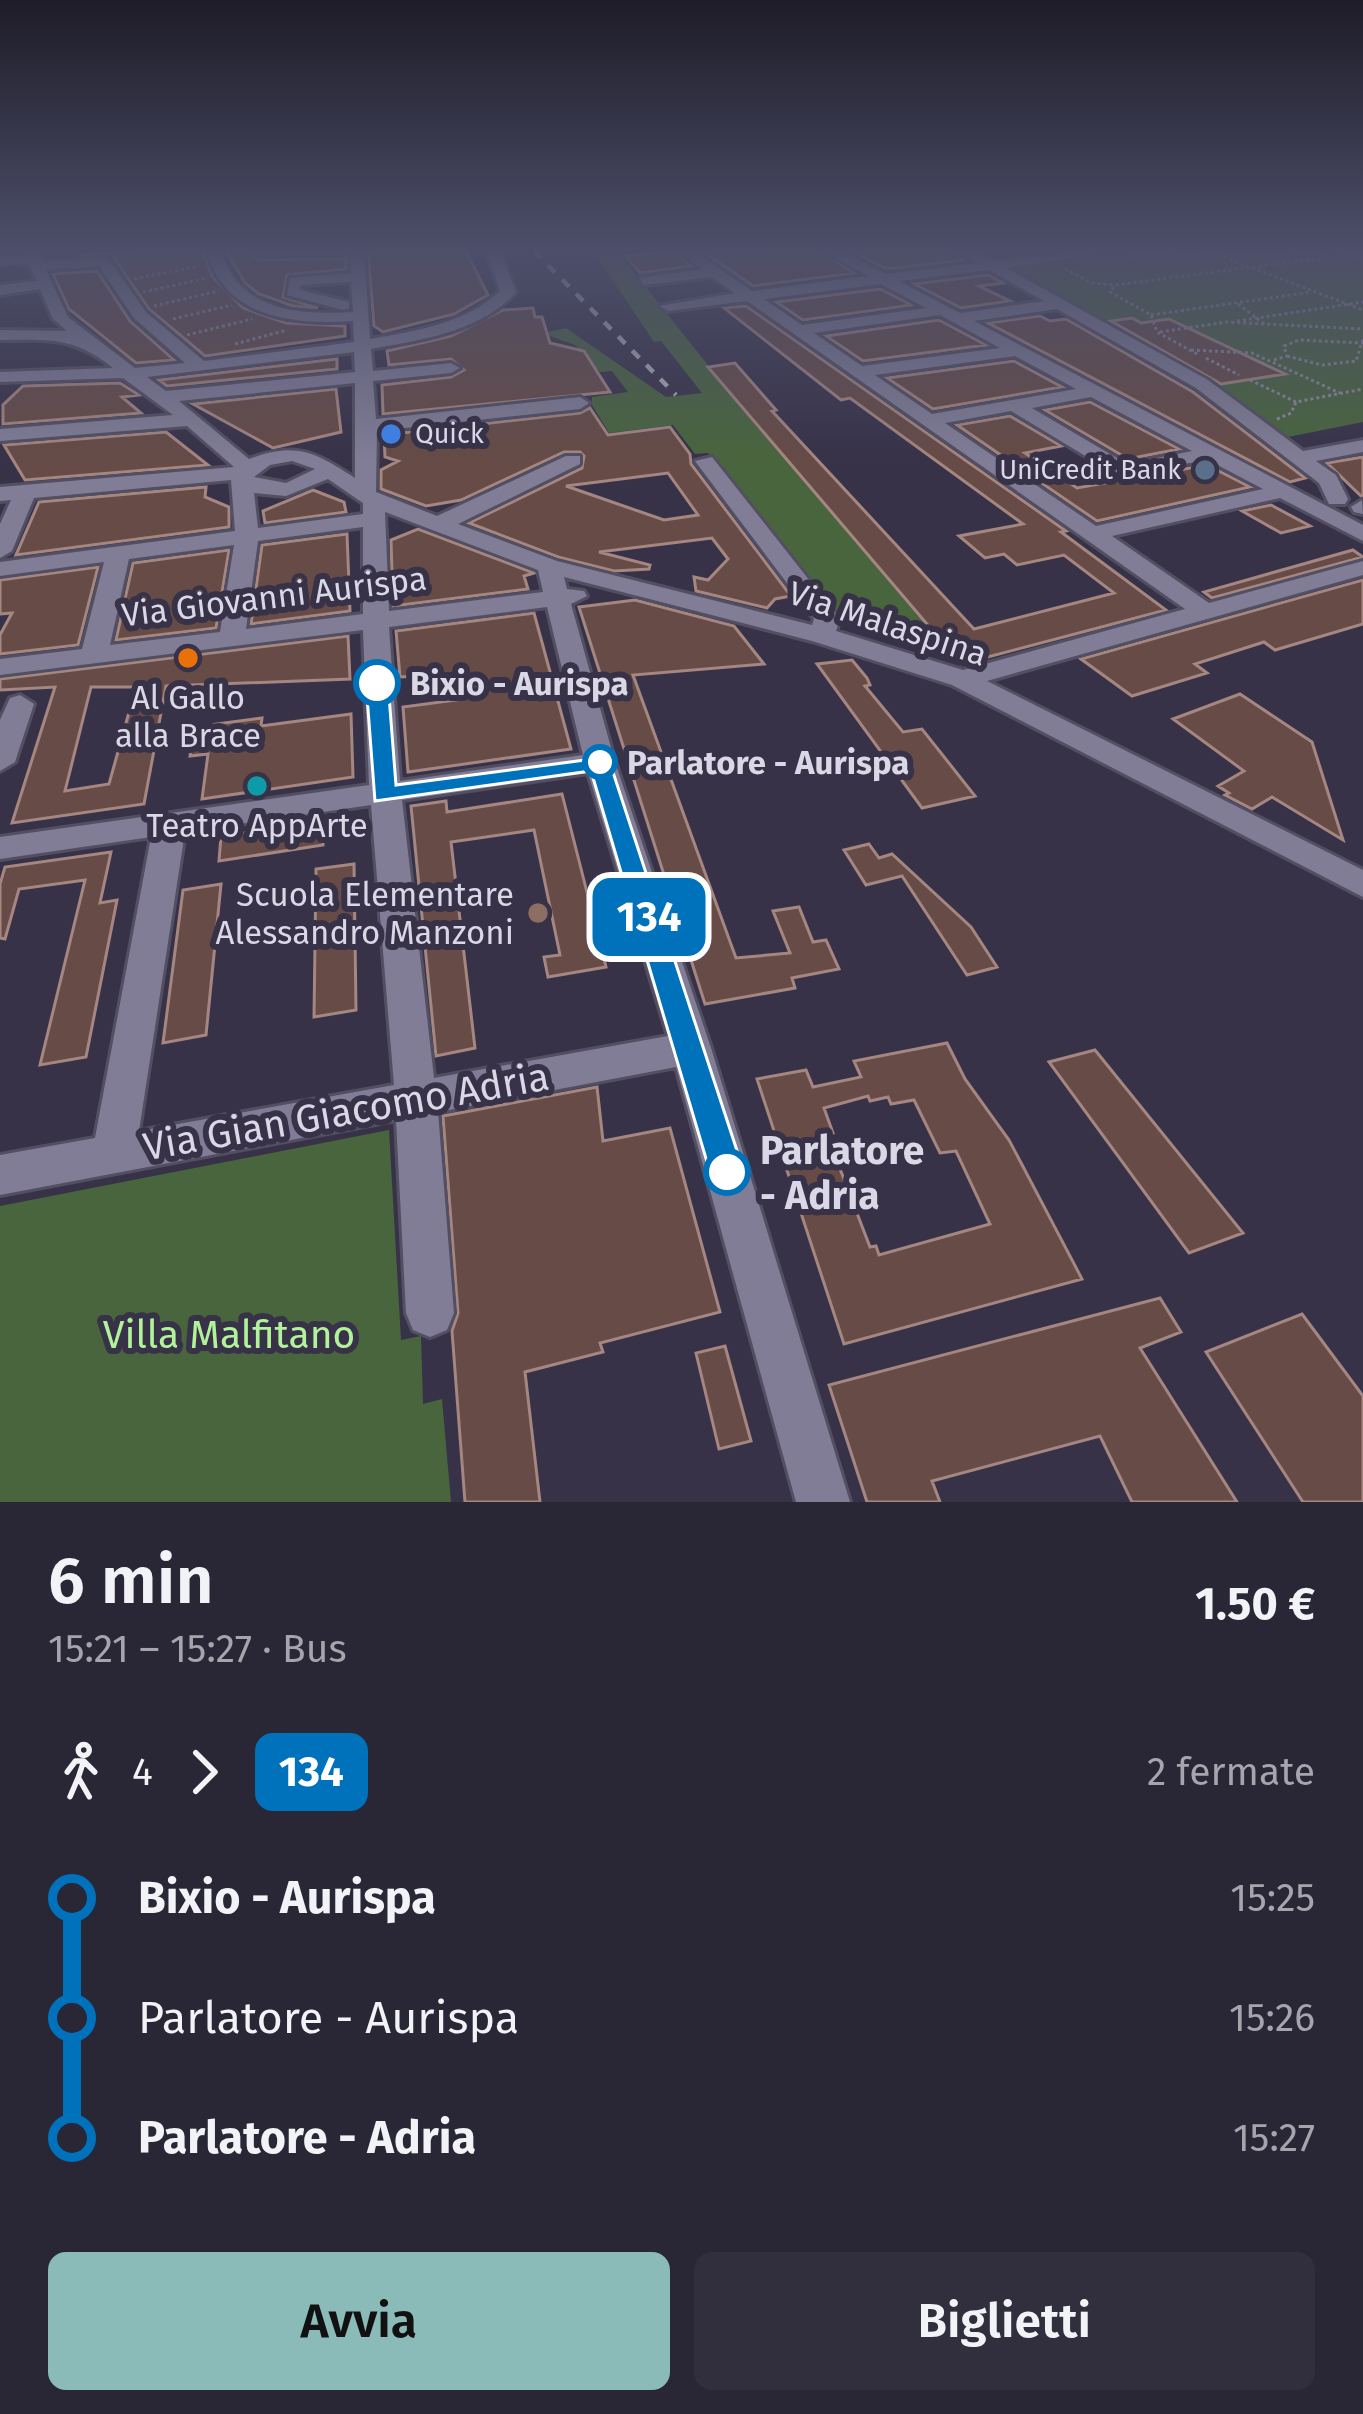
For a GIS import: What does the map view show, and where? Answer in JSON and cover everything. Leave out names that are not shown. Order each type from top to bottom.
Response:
[{"type":"street","points":[[5,335],[48,329],[58,321]]},
{"type":"street","points":[[63,321],[225,446],[244,474],[262,489],[312,479]]},
{"type":"street","points":[[149,321],[193,359]]},
{"type":"street","points":[[361,321],[384,795],[416,1098],[430,1313]]},
{"type":"street","points":[[0,394],[9,377],[126,374],[193,359],[434,334],[472,321]]},
{"type":"street","points":[[786,321],[1204,611]]},
{"type":"street","points":[[799,330],[886,321]]},
{"type":"street","points":[[957,321],[1284,491],[1332,507],[1363,510]]},
{"type":"street","points":[[1094,321],[1202,384],[1301,458],[1328,480],[1332,507],[1363,534]]},
{"type":"street","points":[[5,335],[62,335],[87,342]]},
{"type":"street","points":[[857,372],[1013,351]]},
{"type":"street","points":[[161,400],[452,370]]},
{"type":"street","points":[[928,420],[1089,392]]},
{"type":"street","points":[[13,493],[244,474],[284,456],[367,431],[580,404]]},
{"type":"street","points":[[1014,405],[1124,472],[1208,454]]},
{"type":"street","points":[[0,435],[188,420]]},
{"type":"street","points":[[225,446],[317,460],[312,479],[247,525]]},
{"type":"street","points":[[1301,458],[1363,446]]},
{"type":"street","points":[[440,524],[573,460]]},
{"type":"street","points":[[705,461],[826,619],[821,635]]},
{"type":"street","points":[[0,467],[13,493],[0,551]]},
{"type":"street","points":[[232,638],[247,525],[244,474]]},
{"type":"street","name":"Via Malaspina","points":[[312,479],[370,505],[440,524],[549,566],[821,635],[962,679],[1363,885]]},
{"type":"street","points":[[1091,534],[1284,491]]},
{"type":"street","points":[[0,569],[118,553],[370,505]]},
{"type":"street","points":[[94,655],[118,553]]},
{"type":"street","points":[[549,566],[600,762],[691,1048],[823,1502]]},
{"type":"street","points":[[962,679],[1363,568]]},
{"type":"street","name":"Via Giovanni Aurispa","points":[[0,667],[634,590]]},
{"type":"street","points":[[2,751],[20,704]]},
{"type":"street","points":[[0,848],[600,762]]},
{"type":"street","points":[[115,1154],[170,823]]},
{"type":"street","name":"Via Gian Giacomo Adria","points":[[0,1175],[691,1048]]},
{"type":"path","points":[[152,324],[164,321]]},
{"type":"path","points":[[170,338],[240,321]]},
{"type":"path","points":[[193,359],[311,321]]},
{"type":"path","points":[[1153,321],[1157,332],[1197,354]]},
{"type":"path","points":[[1157,332],[1233,321]]},
{"type":"path","points":[[1260,321],[1267,326]]},
{"type":"path","points":[[1226,322],[1363,329]]},
{"type":"path","points":[[1289,326],[1302,340]]},
{"type":"path","points":[[1274,360],[1287,356],[1331,366],[1353,364],[1360,357],[1362,342],[1302,340],[1284,346],[1287,356]]},
{"type":"path","points":[[1191,350],[1231,346],[1274,360],[1340,393]]},
{"type":"path","points":[[1206,358],[1239,375]]},
{"type":"path","points":[[1250,380],[1296,402],[1363,389]]},
{"type":"path","points":[[1255,423],[1291,413],[1296,402]]},
{"type":"green space","points":[[640,321],[673,321],[961,664],[905,640],[894,627],[864,628],[834,612],[708,453],[695,454],[673,425],[609,433],[592,397],[628,392],[612,371],[600,372],[575,345],[542,333],[566,328],[666,397],[702,393],[661,341],[654,342]]},
{"type":"green space","points":[[1091,321],[1363,321],[1363,422],[1283,438]]},
{"type":"green space","name":"Villa Malfitano","points":[[389,1130],[401,1340],[421,1336],[423,1404],[442,1399],[451,1502],[0,1502],[0,1206]]},
{"type":"building","points":[[84,321],[130,321],[174,360],[136,363]]},
{"type":"building","points":[[163,321],[345,326],[345,336],[205,356]]},
{"type":"building","points":[[374,321],[426,321],[383,332]]},
{"type":"building","points":[[481,321],[543,321],[550,343],[584,351],[610,392],[383,414],[382,385],[451,377],[464,370],[451,359],[389,365],[387,351],[451,336]]},
{"type":"building","points":[[741,321],[767,321],[1066,531],[1061,532],[1166,610],[961,664],[708,367],[735,363],[776,410],[772,411],[974,629],[1114,593],[1064,555],[1017,565],[1004,554],[985,558],[959,536],[1023,524],[850,398],[841,400]]},
{"type":"building","points":[[941,321],[986,345],[863,361],[826,336]]},
{"type":"building","points":[[1070,321],[1193,392],[1305,478],[1290,482],[988,323]]},
{"type":"building","points":[[1111,321],[1173,321],[1285,374],[1221,384]]},
{"type":"building","points":[[337,359],[337,369],[167,386],[159,380]]},
{"type":"building","points":[[1014,361],[1062,387],[933,409],[887,378]]},
{"type":"building","points":[[120,383],[139,395],[122,397],[141,413],[3,424],[3,405],[23,386]]},
{"type":"building","points":[[336,389],[341,432],[273,448],[193,404]]},
{"type":"building","points":[[1090,402],[1179,449],[1128,459],[1045,410]]},
{"type":"building","points":[[590,408],[608,435],[670,427],[690,454],[691,464],[791,596],[775,599],[767,608],[696,591],[694,577],[708,580],[728,559],[712,538],[599,552],[650,565],[649,569],[614,571],[558,557],[469,523],[582,468],[580,452],[564,452],[461,500],[426,506],[381,489],[381,470],[398,461],[385,457],[384,435],[580,413]],"holes":[[[668,473],[698,515],[664,520],[566,486]]]},
{"type":"building","points":[[1010,416],[1061,446],[1025,453],[1077,488],[1207,465],[1250,487],[1097,521],[957,425]]},
{"type":"building","points":[[166,432],[208,465],[25,480],[4,445]]},
{"type":"building","points":[[1363,457],[1363,496],[1361,496],[1327,463]]},
{"type":"building","points":[[206,487],[205,497],[229,507],[229,527],[16,555],[39,502]]},
{"type":"building","points":[[313,490],[344,502],[346,512],[265,523],[263,511]]},
{"type":"building","points":[[1271,505],[1310,526],[1281,533],[1242,511]]},
{"type":"building","points":[[418,529],[534,573],[524,576],[528,589],[393,606],[391,540]]},
{"type":"building","points":[[347,534],[350,611],[251,624],[262,545]]},
{"type":"building","points":[[229,550],[216,628],[116,640],[133,563]]},
{"type":"building","points":[[1353,550],[1363,557],[1212,598],[1204,592]]},
{"type":"building","points":[[98,567],[78,645],[0,654],[0,635],[12,613],[0,614],[0,580]]},
{"type":"building","points":[[1363,580],[1363,624],[1275,650],[1264,642],[1195,664],[1207,673],[1132,696],[1081,659]]},
{"type":"building","points":[[635,600],[734,626],[764,664],[633,675],[736,958],[790,953],[773,911],[799,907],[813,942],[826,940],[839,969],[792,978],[795,988],[705,1004],[579,607]]},
{"type":"building","points":[[534,613],[571,749],[408,772],[403,707],[471,698],[468,674],[400,677],[396,631]]},
{"type":"building","points":[[348,636],[350,679],[166,686],[144,804],[12,823],[55,687],[0,690],[0,679]],"holes":[[[91,687],[136,687],[109,784],[65,791]]]},
{"type":"building","points":[[852,660],[867,678],[870,685],[865,686],[903,732],[922,729],[975,796],[922,808],[817,664]]},
{"type":"building","points":[[1240,694],[1312,742],[1343,840],[1272,797],[1252,809],[1225,795],[1229,793],[1218,786],[1244,771],[1173,719]]},
{"type":"building","points":[[351,714],[353,777],[202,799],[208,754],[190,756],[194,727],[262,718],[261,726]]},
{"type":"building","points":[[562,794],[606,967],[548,977],[544,957],[560,955],[534,830],[451,842],[475,1048],[436,1056],[411,806],[446,801],[447,812]]},
{"type":"building","points":[[323,821],[323,845],[219,861],[221,836]]},
{"type":"building","points":[[869,844],[879,858],[892,854],[971,927],[997,967],[967,975],[902,876],[866,885],[844,850]]},
{"type":"building","points":[[111,852],[100,903],[117,900],[86,1057],[40,1065],[85,880],[19,889],[5,939],[0,938],[0,884],[5,867]]},
{"type":"building","points":[[354,864],[356,1010],[314,1017],[316,869]]},
{"type":"building","points":[[221,884],[206,1035],[163,1043],[183,890]]},
{"type":"building","points":[[947,1043],[965,1079],[1009,1140],[1082,1279],[844,1344],[757,1079],[806,1070],[813,1087],[861,1077],[854,1061]],"holes":[[[868,1096],[870,1101],[914,1100],[940,1153],[956,1151],[990,1224],[879,1255],[876,1246],[870,1247],[827,1135],[833,1133],[824,1108]]]},
{"type":"building","points":[[1095,1050],[1243,1233],[1189,1253],[1049,1062]]},
{"type":"building","points":[[597,1087],[603,1141],[670,1128],[720,1312],[600,1343],[603,1352],[525,1372],[540,1502],[465,1502],[452,1331],[458,1313],[443,1116]]},
{"type":"building","points":[[1160,1298],[1181,1332],[1140,1348],[1237,1502],[1132,1502],[1100,1436],[932,1481],[940,1502],[867,1502],[829,1385]]},
{"type":"building","points":[[1302,1314],[1363,1396],[1363,1502],[1303,1502],[1206,1352]]},
{"type":"building","points":[[725,1346],[751,1441],[719,1449],[696,1353]]},
{"type":"railway","points":[[603,321],[676,395]]},
{"type":"bus line","name":"134","points":[[377,683],[384,795],[600,762],[727,1172]]},
{"type":"place","name":"Quick","points":[[391,434]]},
{"type":"place","name":"UniCredit Bank","points":[[1205,470]]},
{"type":"place","name":"Al Gallo alla Brace","points":[[188,658]]},
{"type":"place","name":"Bixio - Aurispa","points":[[377,683]]},
{"type":"place","name":"Parlatore - Aurispa","points":[[600,762]]},
{"type":"place","name":"Teatro AppArte","points":[[257,786]]},
{"type":"place","name":"Scuola Elementare Alessandro Manzoni","points":[[538,913]]},
{"type":"place","name":"Parlatore - Adria","points":[[727,1172]]}]
